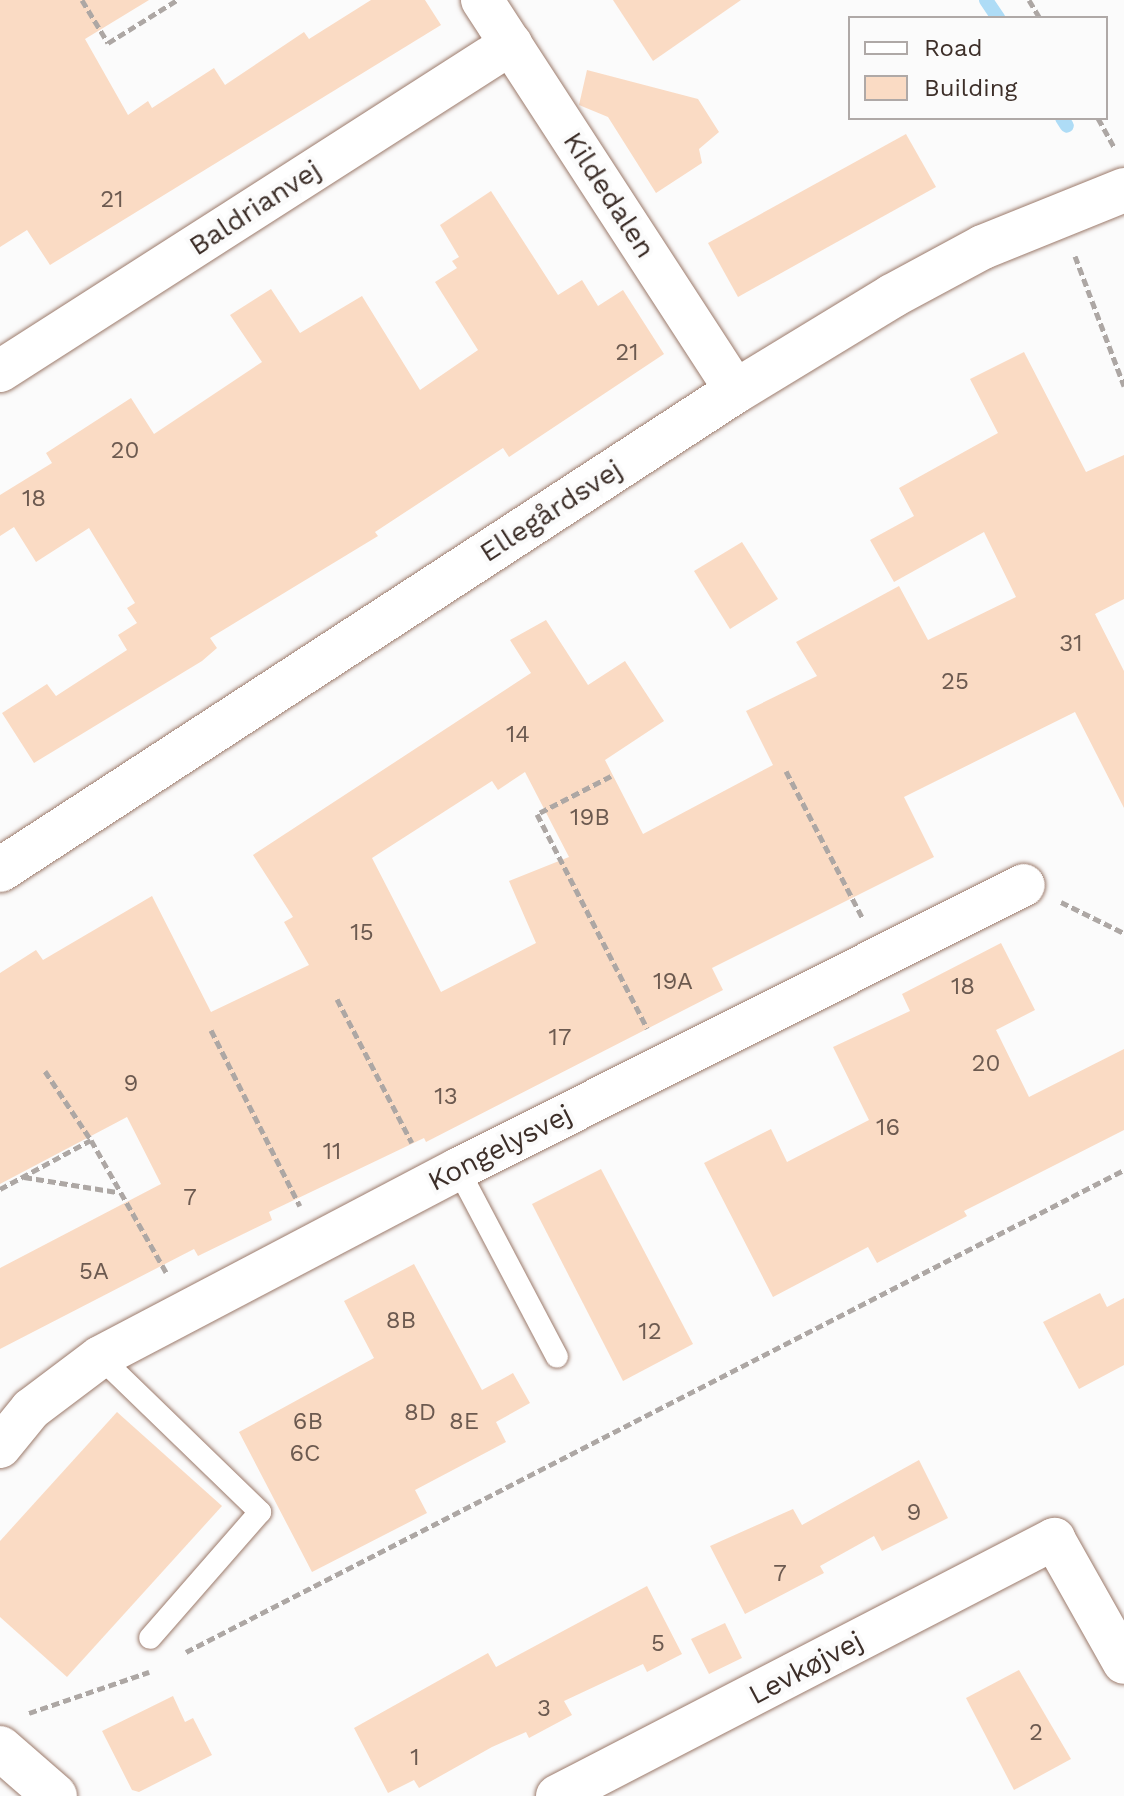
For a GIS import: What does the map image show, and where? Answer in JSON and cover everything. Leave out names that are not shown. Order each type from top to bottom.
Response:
[{"type":"street","name":"Kildedalen","points":[[482,0],[736,391]]},
{"type":"street","name":"Baldrianvej","points":[[0,371],[511,44]]},
{"type":"street","name":"Ellegårdsvej","points":[[0,870],[736,391],[983,247],[1060,217],[1121,172]]},
{"type":"street","name":"Kongelysvej","points":[[0,1447],[31,1409],[100,1357],[445,1176],[1024,885]]},
{"type":"street","name":"Levkøjvej","points":[[557,1796],[1054,1539],[1118,1636]]},
{"type":"street","points":[[7,1733],[55,1796]]},
{"type":"lane","points":[[445,1176],[557,1357]]},
{"type":"lane","points":[[100,1357],[260,1512],[150,1638]]},
{"type":"path","points":[[82,0],[108,43],[177,0]]},
{"type":"path","points":[[1099,120],[1121,172]]},
{"type":"path","points":[[1060,217],[1124,386]]},
{"type":"path","points":[[786,771],[882,956]]},
{"type":"path","points":[[611,776],[537,814],[666,1064]]},
{"type":"path","points":[[1024,885],[1124,933]]},
{"type":"path","points":[[337,999],[445,1176]]},
{"type":"path","points":[[211,1030],[318,1243]]},
{"type":"path","points":[[45,1071],[91,1140],[118,1192],[189,1311]]},
{"type":"path","points":[[0,1189],[91,1140]]},
{"type":"path","points":[[174,1659],[1124,1170]]},
{"type":"path","points":[[24,1177],[118,1192]]},
{"type":"path","points":[[7,1733],[160,1666]]},
{"type":"building","points":[[0,0],[149,0],[85,39],[128,115],[148,101],[152,108],[214,68],[225,85],[304,32],[309,39],[371,0],[425,0],[441,25],[50,265],[27,230],[0,247]]},
{"type":"building","points":[[613,0],[741,0],[653,61]]},
{"type":"building","points":[[587,70],[698,99],[719,132],[699,149],[702,163],[656,193],[608,117],[579,105]]},
{"type":"building","points":[[906,134],[936,187],[738,297],[708,243]]},
{"type":"building","points":[[491,191],[558,295],[582,280],[598,306],[623,290],[664,354],[509,457],[503,448],[375,532],[378,536],[210,638],[217,648],[202,661],[34,763],[2,713],[47,684],[56,696],[127,650],[118,635],[137,623],[127,608],[135,603],[89,528],[36,562],[14,527],[0,536],[0,495],[52,463],[46,453],[131,398],[154,434],[262,362],[230,315],[271,289],[300,333],[362,296],[420,390],[478,350],[435,282],[457,268],[452,261],[459,257],[440,225]]},
{"type":"building","points":[[1024,352],[1086,472],[1124,455],[1124,599],[1095,614],[1124,671],[1124,808],[1075,712],[904,797],[934,857],[712,968],[723,990],[426,1142],[424,1138],[269,1212],[272,1220],[198,1256],[194,1249],[0,1349],[0,1268],[161,1184],[127,1117],[0,1184],[0,973],[36,950],[43,960],[152,896],[211,1012],[309,965],[284,922],[293,917],[253,855],[531,673],[510,640],[546,620],[588,685],[625,661],[664,721],[605,760],[643,834],[773,765],[746,711],[817,676],[796,642],[899,586],[928,640],[1016,597],[984,532],[894,582],[870,540],[914,516],[899,488],[998,433],[970,379]],"holes":[[[525,772],[569,857],[509,881],[536,943],[441,992],[372,858],[492,781],[498,790]]]},
{"type":"building","points":[[742,542],[778,599],[730,629],[694,571]]},
{"type":"building","points":[[1001,943],[1035,1010],[996,1030],[1029,1097],[1124,1049],[1124,1130],[964,1211],[967,1216],[877,1263],[868,1247],[773,1297],[704,1163],[771,1129],[787,1162],[869,1120],[833,1047],[910,1011],[902,994]]},
{"type":"building","points":[[601,1169],[693,1344],[623,1381],[532,1204]]},
{"type":"building","points":[[414,1264],[482,1390],[513,1373],[530,1403],[496,1422],[506,1442],[415,1490],[427,1513],[312,1572],[239,1432],[374,1358],[344,1301]]},
{"type":"building","points":[[1100,1293],[1107,1307],[1124,1298],[1124,1365],[1079,1389],[1043,1322]]},
{"type":"building","points":[[117,1412],[222,1506],[67,1677],[0,1617],[0,1541]]},
{"type":"building","points":[[919,1460],[948,1518],[882,1551],[874,1536],[820,1566],[824,1573],[745,1614],[710,1546],[793,1509],[802,1525]]},
{"type":"building","points":[[647,1586],[682,1654],[647,1672],[643,1664],[564,1701],[572,1715],[529,1738],[526,1732],[492,1747],[419,1788],[414,1780],[388,1793],[354,1728],[488,1653],[496,1667]]},
{"type":"building","points":[[725,1623],[742,1658],[709,1674],[691,1639]]},
{"type":"building","points":[[1019,1670],[1071,1759],[1014,1790],[966,1698]]},
{"type":"building","points":[[173,1696],[185,1722],[193,1718],[212,1755],[139,1792],[132,1790],[102,1731]]},
{"type":"waterway","points":[[986,0],[997,16]]},
{"type":"waterway","points":[[1063,120],[1067,126]]}]
